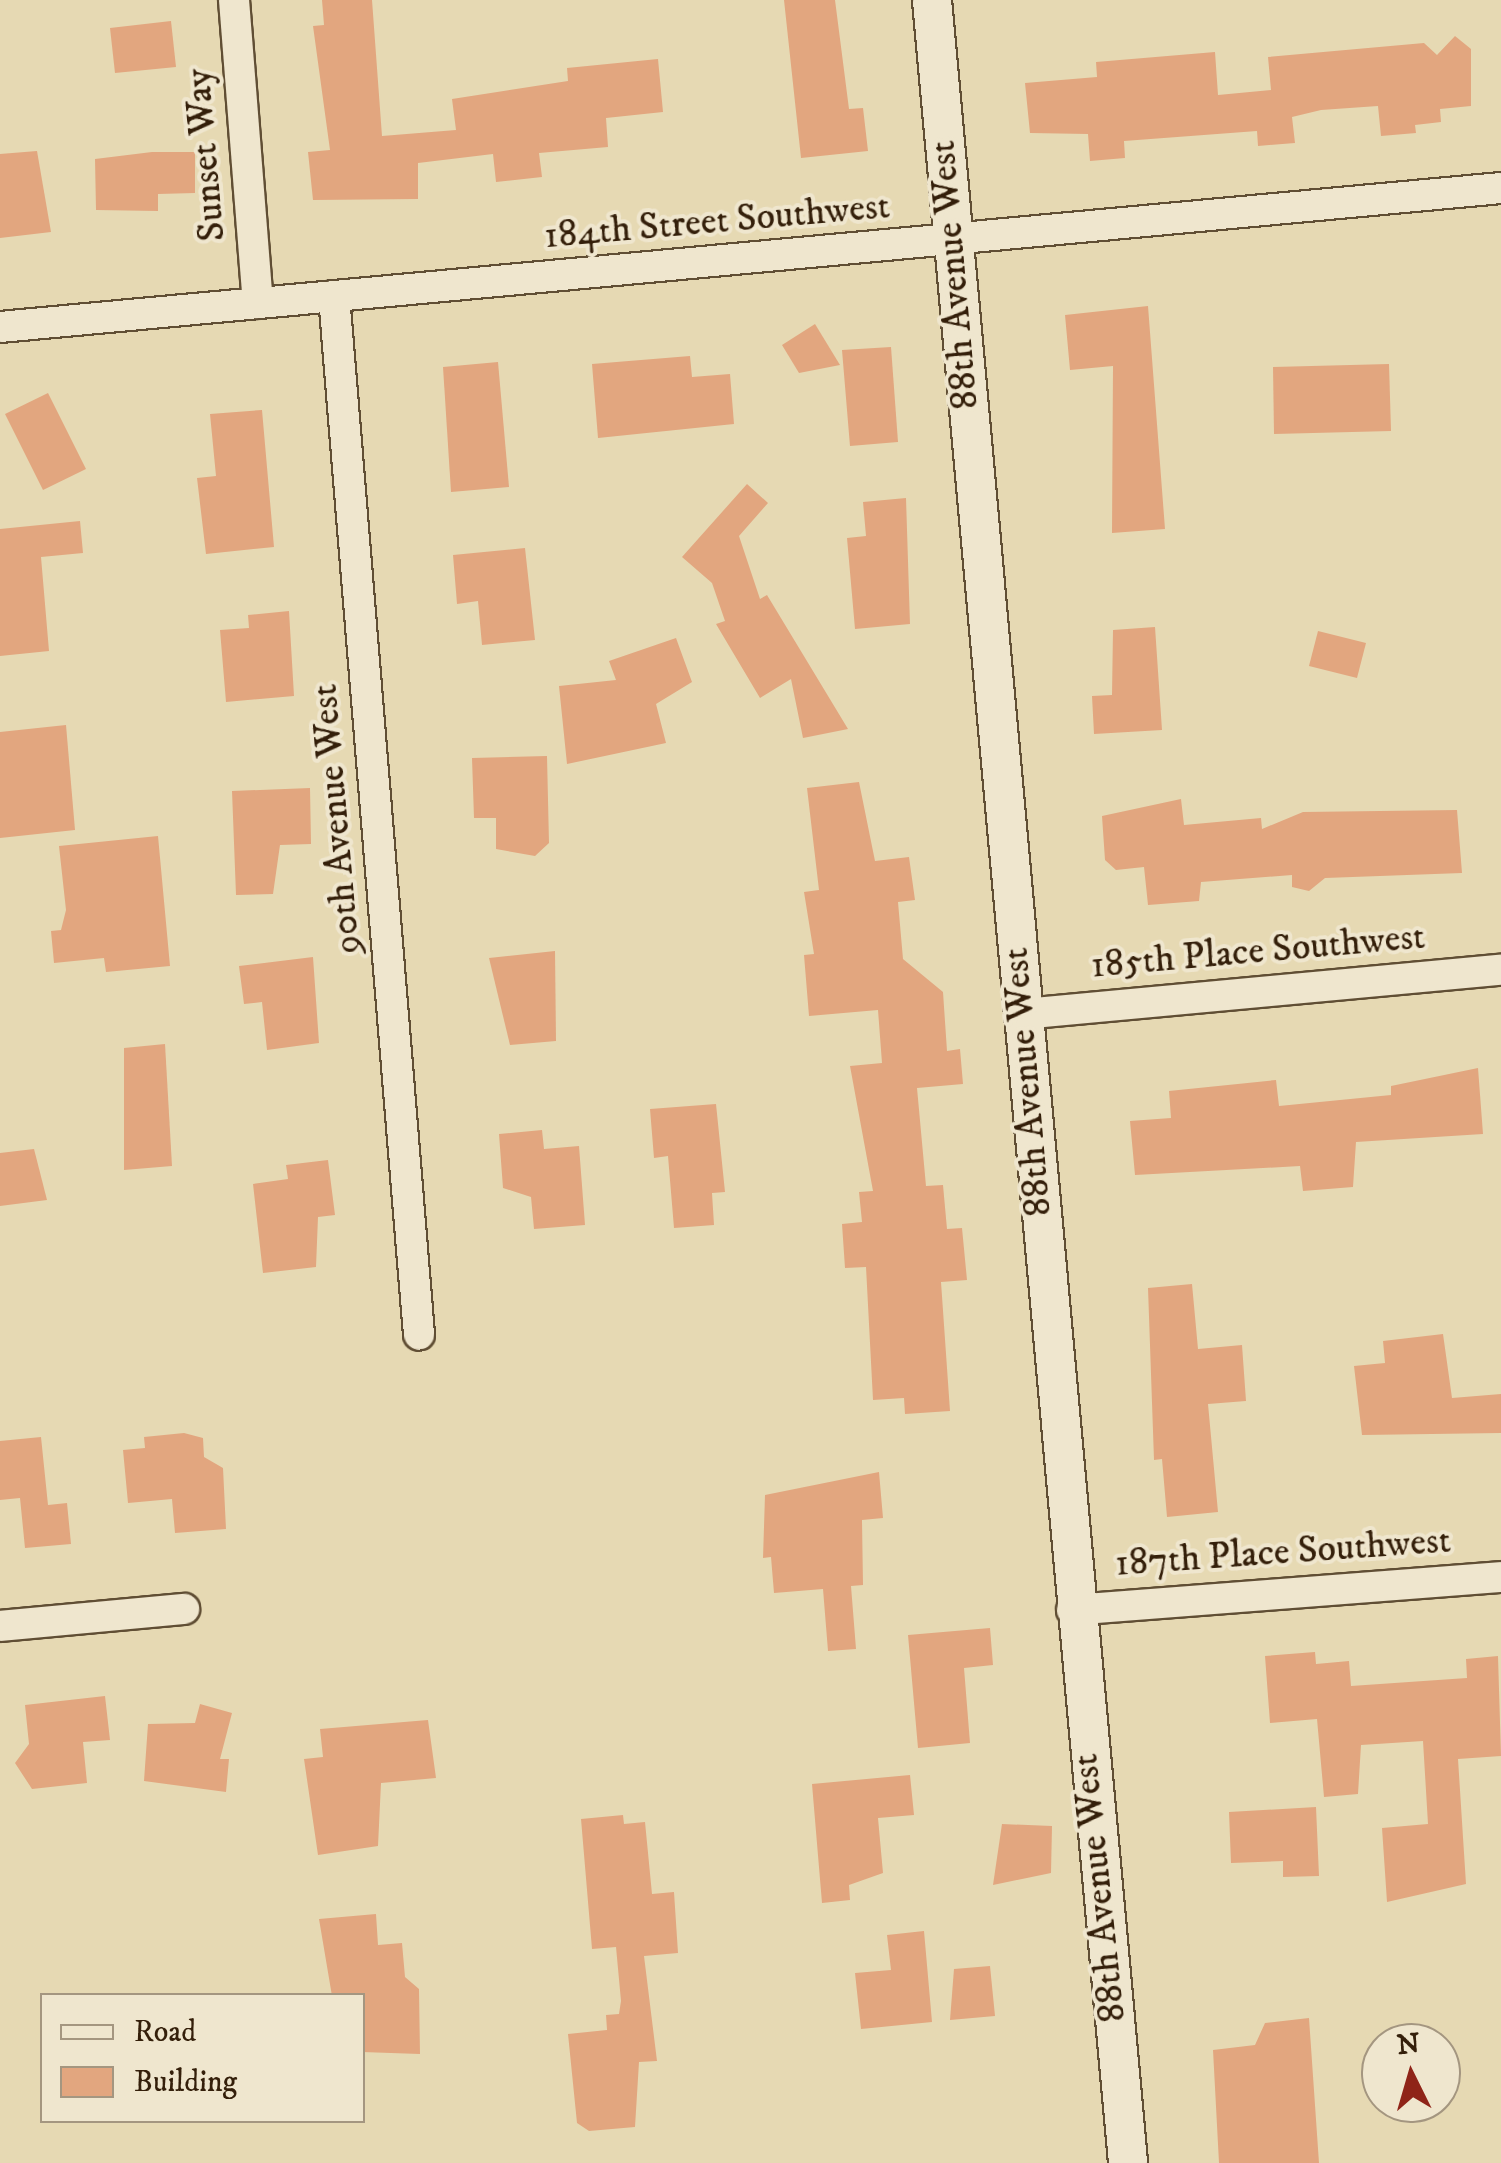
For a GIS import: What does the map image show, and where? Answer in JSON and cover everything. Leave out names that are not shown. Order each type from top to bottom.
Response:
[{"type":"street","name":"Sunset Way","points":[[234,0],[258,303]]},
{"type":"street","name":"88th Avenue West","points":[[932,0],[1072,1610],[1128,2163]]},
{"type":"street","name":"184th Street Southwest","points":[[0,327],[951,242],[1501,188]]},
{"type":"street","name":"90th Avenue West","points":[[334,296],[419,1335]]},
{"type":"street","name":"185th Place Southwest","points":[[1023,1014],[1501,970]]},
{"type":"street","name":"187th Place Southwest","points":[[1072,1610],[1501,1576]]},
{"type":"street","points":[[0,1626],[184,1609]]},
{"type":"building","points":[[322,0],[372,0],[382,136],[456,130],[452,99],[568,81],[567,68],[658,59],[663,112],[606,118],[608,147],[539,153],[542,177],[496,182],[493,154],[418,163],[418,199],[313,200],[308,152],[330,150],[313,26],[324,25]]},
{"type":"building","points":[[784,0],[835,0],[849,109],[863,108],[868,151],[801,158]]},
{"type":"building","points":[[171,21],[176,67],[115,73],[110,28]]},
{"type":"building","points":[[1455,36],[1471,49],[1471,106],[1440,109],[1441,122],[1415,125],[1416,133],[1381,136],[1378,106],[1321,110],[1292,117],[1295,143],[1258,146],[1257,131],[1124,141],[1125,158],[1090,161],[1088,134],[1030,133],[1025,83],[1097,77],[1096,62],[1215,52],[1218,95],[1271,90],[1268,57],[1424,43],[1437,55]]},
{"type":"building","points":[[37,151],[51,232],[0,238],[0,154]]},
{"type":"building","points":[[152,152],[195,152],[195,193],[158,194],[158,211],[96,210],[95,159]]},
{"type":"building","points":[[1148,306],[1165,529],[1112,533],[1113,366],[1070,370],[1065,315]]},
{"type":"building","points":[[815,324],[840,365],[799,373],[782,345]]},
{"type":"building","points":[[891,347],[898,442],[850,446],[842,350]]},
{"type":"building","points":[[690,356],[692,377],[730,374],[734,424],[598,438],[592,364]]},
{"type":"building","points":[[498,362],[509,487],[451,492],[443,367]]},
{"type":"building","points":[[1389,364],[1391,431],[1274,434],[1273,367]]},
{"type":"building","points":[[48,393],[86,469],[43,490],[5,414]]},
{"type":"building","points":[[262,410],[274,547],[206,554],[197,478],[216,476],[210,414]]},
{"type":"building","points":[[747,484],[768,503],[739,536],[760,599],[767,595],[848,729],[803,738],[791,679],[760,698],[716,624],[725,621],[712,583],[682,557]]},
{"type":"building","points":[[906,498],[910,624],[855,629],[847,538],[866,536],[863,502]]},
{"type":"building","points":[[80,521],[83,553],[41,557],[49,651],[0,656],[0,529]]},
{"type":"building","points":[[525,548],[535,640],[482,645],[478,601],[457,604],[453,555]]},
{"type":"building","points":[[289,611],[294,696],[226,702],[220,630],[249,628],[248,615]]},
{"type":"building","points":[[1155,627],[1162,730],[1094,734],[1092,696],[1112,695],[1113,630]]},
{"type":"building","points":[[1318,631],[1366,643],[1357,678],[1309,666]]},
{"type":"building","points":[[676,638],[692,682],[656,704],[666,743],[567,764],[559,686],[616,680],[609,661]]},
{"type":"building","points":[[66,725],[75,830],[0,838],[0,732]]},
{"type":"building","points":[[547,756],[549,843],[535,856],[496,849],[496,818],[474,818],[472,758]]},
{"type":"building","points":[[859,782],[875,861],[909,857],[915,900],[898,902],[903,959],[943,992],[947,1051],[960,1049],[963,1084],[917,1088],[926,1186],[943,1185],[947,1229],[962,1228],[967,1280],[941,1282],[950,1411],[905,1414],[904,1398],[873,1400],[866,1267],[845,1268],[842,1224],[862,1222],[859,1192],[873,1191],[850,1066],[882,1063],[878,1010],[809,1016],[804,955],[814,954],[804,892],[819,890],[807,788]]},
{"type":"building","points":[[310,788],[311,844],[280,845],[273,894],[236,895],[232,791]]},
{"type":"building","points":[[1181,799],[1184,825],[1261,818],[1262,829],[1303,812],[1457,810],[1462,873],[1325,878],[1309,891],[1292,887],[1292,875],[1201,882],[1199,901],[1148,905],[1144,867],[1116,870],[1105,860],[1102,816]]},
{"type":"building","points":[[158,836],[170,966],[106,972],[104,958],[54,963],[51,931],[61,930],[66,910],[59,846]]},
{"type":"building","points":[[555,951],[556,1041],[510,1045],[489,958]]},
{"type":"building","points":[[313,957],[319,1043],[267,1050],[262,1002],[244,1004],[239,966]]},
{"type":"building","points":[[165,1044],[172,1166],[124,1170],[124,1048]]},
{"type":"building","points":[[1478,1068],[1483,1134],[1356,1142],[1353,1187],[1303,1191],[1300,1166],[1135,1175],[1130,1121],[1171,1118],[1169,1091],[1276,1080],[1279,1106],[1391,1095],[1391,1086]]},
{"type":"building","points":[[716,1104],[725,1192],[712,1193],[714,1225],[674,1228],[668,1156],[654,1158],[650,1109]]},
{"type":"building","points":[[542,1130],[544,1149],[579,1146],[585,1225],[534,1229],[531,1197],[503,1188],[499,1134]]},
{"type":"building","points":[[34,1149],[47,1200],[0,1206],[0,1153]]},
{"type":"building","points":[[328,1160],[335,1215],[318,1217],[316,1267],[263,1273],[253,1184],[288,1179],[286,1165]]},
{"type":"building","points":[[1192,1284],[1198,1349],[1242,1345],[1246,1401],[1208,1404],[1218,1512],[1167,1517],[1162,1459],[1154,1460],[1148,1288]]},
{"type":"building","points":[[1443,1334],[1452,1398],[1501,1394],[1501,1433],[1362,1435],[1354,1366],[1385,1363],[1383,1341]]},
{"type":"building","points":[[184,1433],[203,1438],[204,1457],[223,1468],[226,1529],[175,1533],[172,1499],[128,1503],[123,1450],[145,1448],[144,1437]]},
{"type":"building","points":[[41,1437],[48,1505],[67,1503],[71,1544],[25,1548],[20,1498],[0,1500],[0,1441]]},
{"type":"building","points":[[879,1472],[883,1518],[862,1520],[863,1585],[851,1586],[856,1649],[828,1651],[823,1589],[774,1593],[771,1557],[763,1558],[765,1495]]},
{"type":"building","points":[[990,1628],[993,1665],[964,1668],[970,1743],[918,1748],[908,1635]]},
{"type":"building","points":[[1315,1652],[1316,1664],[1349,1661],[1351,1686],[1467,1678],[1466,1659],[1498,1656],[1501,1756],[1458,1759],[1466,1884],[1387,1902],[1382,1828],[1428,1824],[1423,1741],[1361,1745],[1358,1794],[1324,1797],[1317,1719],[1270,1723],[1265,1656]]},
{"type":"building","points":[[105,1696],[110,1740],[83,1742],[87,1783],[32,1789],[15,1763],[29,1744],[25,1705]]},
{"type":"building","points":[[200,1704],[232,1713],[220,1759],[229,1759],[226,1792],[144,1781],[148,1724],[195,1723]]},
{"type":"building","points":[[428,1720],[436,1778],[381,1783],[378,1846],[318,1855],[304,1759],[323,1757],[320,1729]]},
{"type":"building","points":[[910,1775],[914,1815],[878,1818],[883,1873],[849,1885],[850,1900],[822,1903],[812,1784]]},
{"type":"building","points":[[1316,1807],[1319,1876],[1283,1877],[1283,1861],[1231,1863],[1229,1812]]},
{"type":"building","points":[[623,1815],[624,1824],[645,1822],[652,1894],[674,1892],[678,1953],[644,1956],[657,2061],[639,2062],[635,2127],[589,2131],[577,2123],[568,2034],[607,2030],[606,2015],[619,2014],[621,2001],[616,1947],[592,1949],[581,1819]]},
{"type":"building","points":[[1002,1824],[1052,1826],[1051,1873],[993,1885]]},
{"type":"building","points":[[376,1914],[378,1945],[402,1943],[405,1977],[419,1989],[420,2054],[365,2052],[365,1993],[331,1993],[319,1919]]},
{"type":"building","points":[[924,1931],[932,2022],[861,2029],[855,1973],[891,1970],[887,1935]]},
{"type":"building","points":[[990,1966],[995,2016],[950,2020],[954,1969]]},
{"type":"building","points":[[1309,2018],[1319,2163],[1219,2163],[1213,2050],[1255,2045],[1265,2023]]}]
